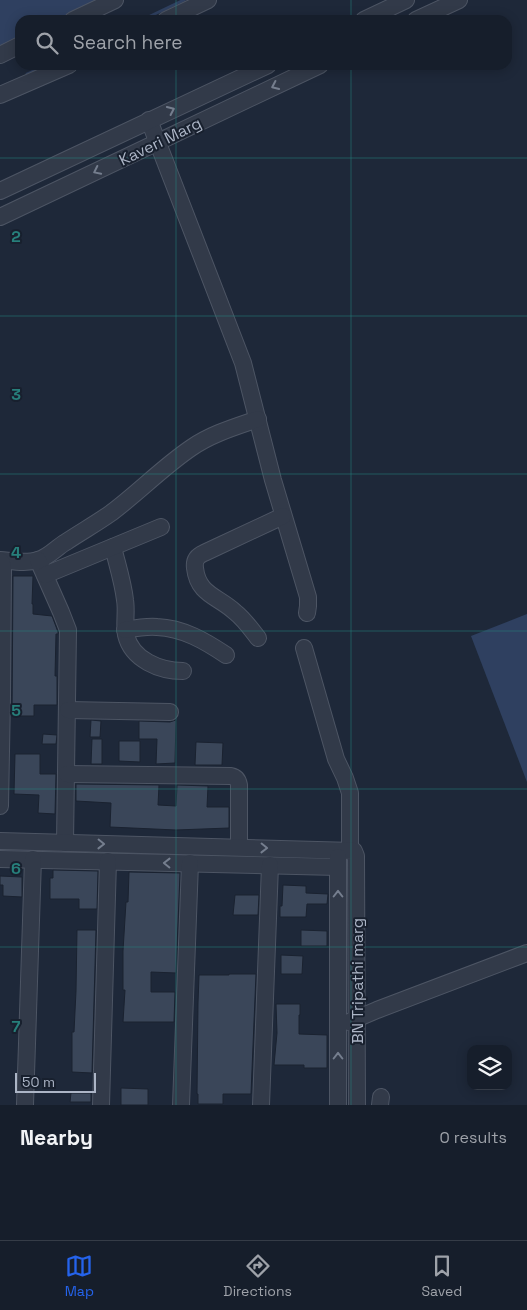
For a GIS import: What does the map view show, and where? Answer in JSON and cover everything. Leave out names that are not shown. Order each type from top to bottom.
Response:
[{"type":"street","points":[[84,15],[115,0]]},
{"type":"street","points":[[176,15],[208,0]]},
{"type":"street","points":[[374,15],[406,0]]},
{"type":"street","points":[[427,15],[459,0]]},
{"type":"street","points":[[0,55],[15,48]]},
{"type":"street","points":[[0,95],[58,70]]},
{"type":"street","name":"Kaveri Marg","points":[[0,191],[257,70]]},
{"type":"street","name":"Kaveri Marg","points":[[0,217],[309,70]]},
{"type":"street","points":[[149,120],[243,363],[272,480],[308,597],[307,613]]},
{"type":"street","points":[[65,843],[68,630],[42,568],[44,558],[112,512],[194,446],[223,432],[258,419]]},
{"type":"street","points":[[258,638],[237,613],[210,595],[201,586],[195,570],[196,559],[198,555],[283,516]]},
{"type":"street","points":[[0,806],[3,569],[0,560],[23,562],[42,568],[113,547],[161,527]]},
{"type":"street","points":[[113,547],[125,598],[125,630],[128,642],[148,663],[172,671],[183,671]]},
{"type":"street","points":[[125,630],[156,626],[175,629],[200,639],[226,655]]},
{"type":"street","points":[[304,648],[336,759],[348,784],[350,793],[348,852],[338,867],[338,1105]]},
{"type":"street","points":[[68,710],[170,712]]},
{"type":"street","points":[[66,774],[235,777],[239,785],[239,847]]},
{"type":"street","points":[[0,841],[239,847],[348,852]]},
{"type":"street","name":"BN Tripathi marg","points":[[348,852],[357,1020],[357,1105]]},
{"type":"street","points":[[0,858],[338,867]]},
{"type":"street","points":[[25,1105],[33,859]]},
{"type":"street","points":[[101,1105],[108,861]]},
{"type":"street","points":[[181,1105],[190,863]]},
{"type":"street","points":[[262,1105],[270,865]]},
{"type":"street","points":[[338,1027],[377,1010],[527,953]]},
{"type":"water","points":[[0,0],[100,0],[69,15],[15,15],[15,41],[0,48]]},
{"type":"water","points":[[527,614],[527,782],[471,636]]},
{"type":"building","points":[[13,576],[33,576],[33,614],[52,616],[58,632],[56,634],[55,676],[57,676],[57,705],[34,705],[34,716],[12,716]]},
{"type":"building","points":[[91,720],[101,721],[100,737],[90,737]]},
{"type":"building","points":[[176,720],[175,763],[156,764],[157,739],[139,739],[139,721],[170,722]]},
{"type":"building","points":[[43,734],[57,735],[56,744],[42,744]]},
{"type":"building","points":[[92,739],[102,739],[102,764],[91,764]]},
{"type":"building","points":[[119,741],[140,741],[140,762],[119,761]]},
{"type":"building","points":[[196,742],[223,743],[222,765],[195,765]]},
{"type":"building","points":[[15,754],[40,754],[40,774],[56,774],[55,814],[38,813],[39,795],[14,794]]},
{"type":"building","points":[[76,784],[159,785],[158,805],[176,806],[177,785],[208,786],[207,807],[229,807],[229,828],[176,830],[110,827],[111,803],[76,801]]},
{"type":"building","points":[[53,870],[98,871],[97,909],[79,909],[79,899],[50,899],[50,878],[53,878]]},
{"type":"building","points":[[129,872],[180,873],[176,973],[151,972],[151,992],[175,992],[174,1022],[123,1022],[125,990],[123,990],[123,951]]},
{"type":"building","points":[[0,876],[22,877],[22,897],[3,896],[3,885],[0,885]]},
{"type":"building","points":[[283,885],[306,886],[306,893],[328,894],[327,904],[307,904],[306,917],[280,917]]},
{"type":"building","points":[[235,895],[259,895],[258,915],[233,915]]},
{"type":"building","points":[[77,930],[96,930],[92,1073],[72,1072]]},
{"type":"building","points":[[301,930],[327,931],[327,946],[301,946]]},
{"type":"building","points":[[281,955],[303,956],[302,974],[281,974]]},
{"type":"building","points":[[256,974],[251,1094],[223,1094],[223,1104],[198,1104],[199,975]]},
{"type":"building","points":[[276,1004],[300,1004],[299,1034],[327,1035],[327,1068],[304,1068],[304,1065],[274,1065],[277,1033]]},
{"type":"building","points":[[121,1088],[148,1089],[148,1105],[121,1105]]},
{"type":"building","points":[[71,1093],[91,1093],[91,1102],[70,1102]]},
{"type":"waterway","points":[[152,15],[184,0]]},
{"type":"waterway","points":[[27,74],[36,70]]}]
